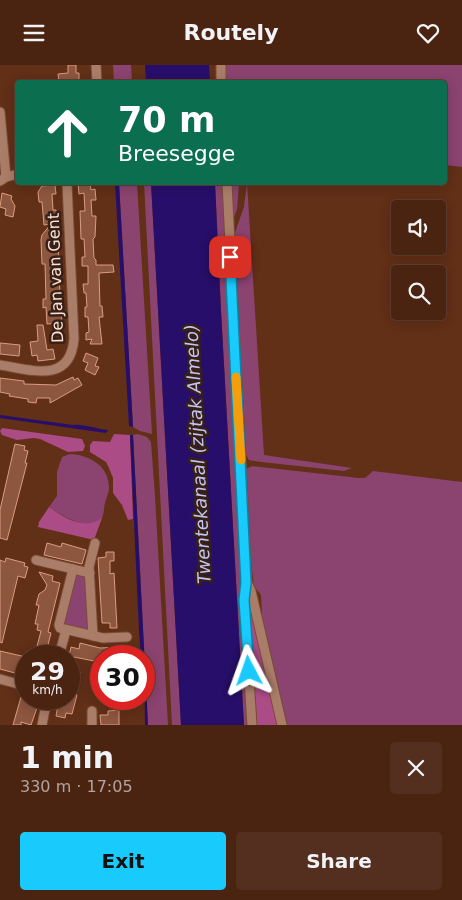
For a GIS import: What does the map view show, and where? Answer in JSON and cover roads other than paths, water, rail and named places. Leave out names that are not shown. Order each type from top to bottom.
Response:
[{"type":"street","points":[[96,65],[97,80]]},
{"type":"street","points":[[220,65],[221,80]]},
{"type":"street","points":[[0,111],[3,179]]},
{"type":"street","name":"De Jan van Gent","points":[[0,365],[45,371],[54,370],[68,362],[73,350],[67,185]]},
{"type":"street","points":[[227,185],[246,583],[244,600],[252,725]]},
{"type":"street","points":[[93,636],[89,567],[95,543]]},
{"type":"street","points":[[36,560],[90,573]]},
{"type":"street","points":[[73,569],[58,625],[60,628],[103,638],[126,637]]},
{"type":"street","points":[[246,583],[251,591],[282,725]]},
{"type":"street","points":[[62,645],[66,630]]},
{"type":"street","points":[[0,679],[15,683]]},
{"type":"street","points":[[42,725],[45,710]]},
{"type":"street","points":[[92,711],[92,725]]},
{"type":"water","points":[[145,65],[209,65],[210,80],[146,80]]},
{"type":"water","points":[[115,185],[119,185],[133,427],[129,426]]},
{"type":"water","name":"Twentekanaal (zijtak Almelo)","points":[[151,185],[215,185],[244,725],[181,725]]},
{"type":"water","points":[[0,415],[108,430],[106,433],[0,418]]},
{"type":"water","points":[[130,435],[133,435],[144,645],[140,645]]},
{"type":"water","points":[[145,710],[147,710],[148,725],[145,725]]}]
